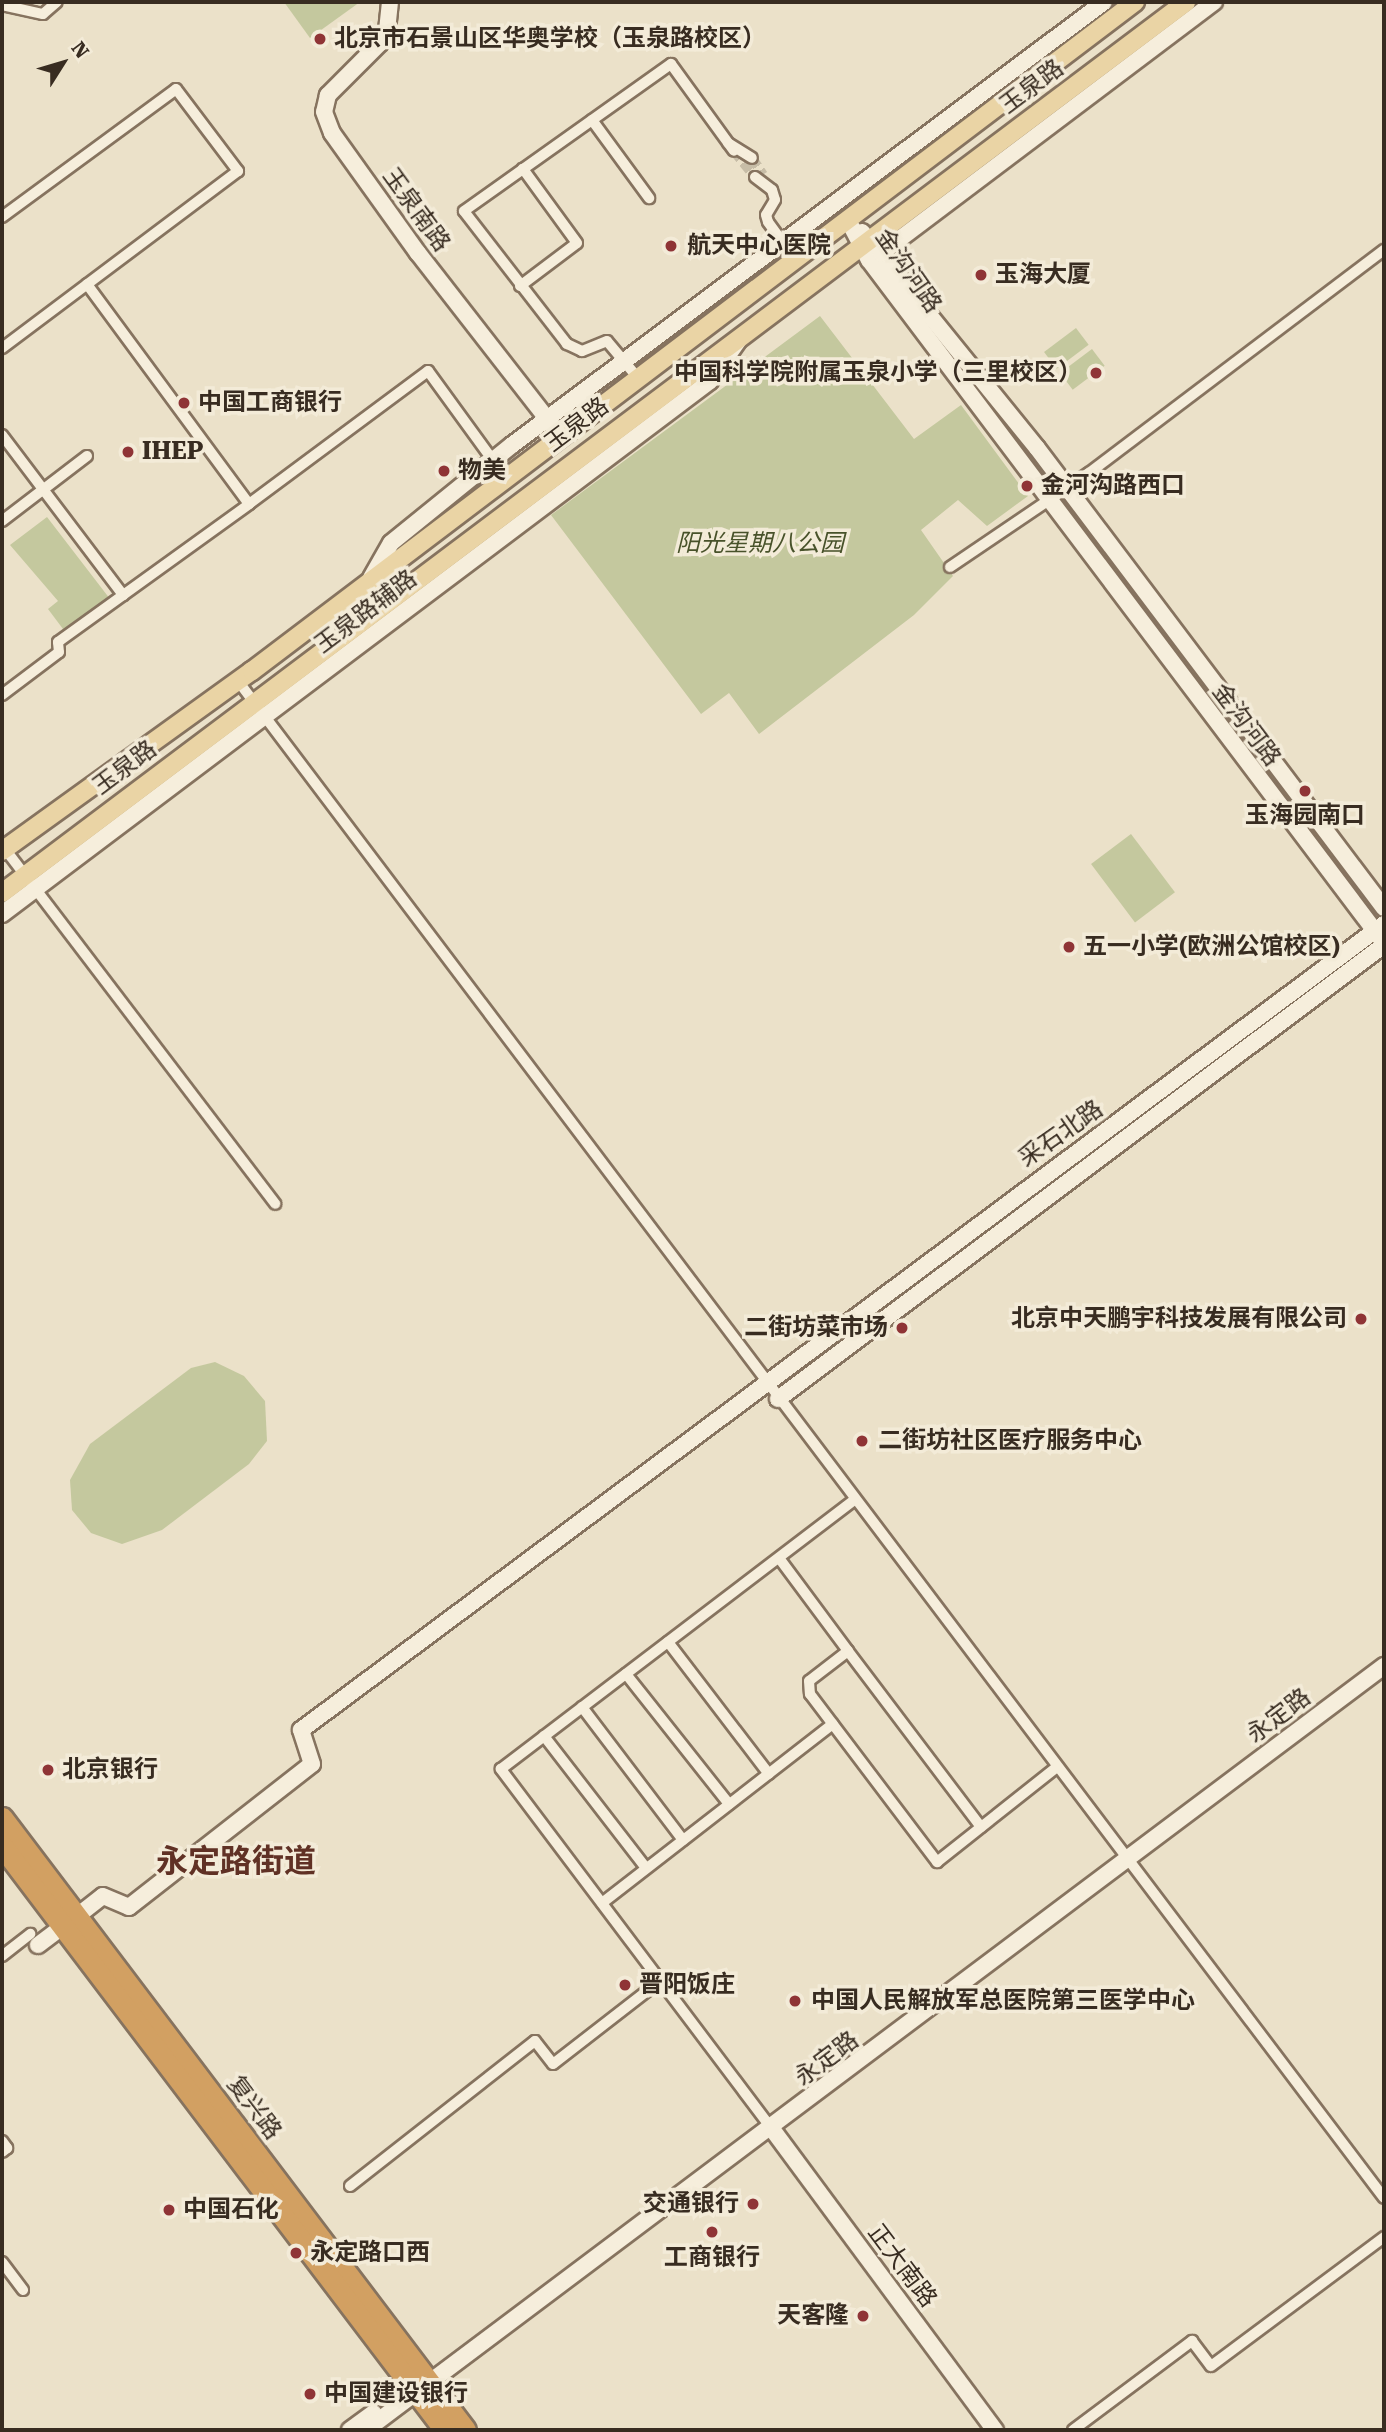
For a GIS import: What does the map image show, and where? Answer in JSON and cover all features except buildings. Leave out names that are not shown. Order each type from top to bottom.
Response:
[{"type":"highway","name":"复兴路","points":[[2,1818],[70,1921],[418,2386],[445,2430]]},
{"type":"highway","name":"复兴路","points":[[2,1846],[70,1921]]},
{"type":"highway","name":"复兴路","points":[[418,2386],[465,2430]]},
{"type":"main road","name":"玉泉路","points":[[3,850],[237,681],[1135,2]]},
{"type":"main road","name":"玉泉路","points":[[2,892],[30,883],[280,679],[831,267],[871,246],[916,204],[1186,2]]},
{"type":"main road","points":[[907,177],[902,196],[916,204]]},
{"type":"main road","points":[[828,235],[836,236],[839,243],[831,267]]},
{"type":"main road","points":[[265,660],[265,673],[280,679]]},
{"type":"street","points":[[2,5],[43,13],[57,2]]},
{"type":"street","name":"玉泉南路","points":[[390,2],[387,30],[380,43],[328,95],[324,112],[328,122],[418,253],[561,437]]},
{"type":"street","points":[[371,578],[391,543],[546,418],[1104,2]]},
{"type":"street","points":[[871,246],[1214,2]]},
{"type":"street","points":[[1136,40],[1186,23]]},
{"type":"street","points":[[1033,79],[1059,37]]},
{"type":"street","points":[[638,378],[607,341],[582,351],[573,349],[520,286],[464,211],[671,64],[731,147],[752,158]]},
{"type":"street","points":[[2,217],[176,89],[238,171],[2,348]]},
{"type":"street","points":[[592,120],[649,198]]},
{"type":"street","points":[[520,286],[577,243],[523,169]]},
{"type":"street","points":[[762,179],[775,200],[766,215],[795,260]]},
{"type":"street","name":"金沟河路","points":[[848,220],[957,345],[1384,908]]},
{"type":"street","name":"金沟河路","points":[[871,246],[1049,501],[1382,936]]},
{"type":"street","points":[[950,568],[1065,490],[1384,250]]},
{"type":"street","points":[[86,284],[249,504]]},
{"type":"street","name":"玉泉路辅路","points":[[2,914],[30,883],[264,717],[710,381],[742,333]]},
{"type":"street","points":[[2,695],[59,652],[58,642],[428,371],[505,477]]},
{"type":"street","points":[[2,435],[123,595]]},
{"type":"street","points":[[2,521],[88,456]]},
{"type":"street","points":[[237,681],[1384,2198]]},
{"type":"street","points":[[3,850],[275,1204]]},
{"type":"street","name":"采石北路","points":[[70,1921],[103,1896],[129,1907],[312,1764],[301,1730],[767,1384],[1023,1188],[1382,936]]},
{"type":"street","name":"采石北路","points":[[778,1399],[1382,936]]},
{"type":"street","points":[[772,2129],[501,1769],[854,1500]]},
{"type":"street","points":[[779,1558],[981,1827]]},
{"type":"street","points":[[667,1642],[769,1773]]},
{"type":"street","points":[[848,1651],[808,1681],[810,1694],[937,1862],[1057,1767]]},
{"type":"street","name":"永定路","points":[[366,2430],[418,2386],[554,2285],[613,2249],[1384,1665]]},
{"type":"street","points":[[626,1674],[729,1804]]},
{"type":"street","points":[[582,1707],[683,1840]]},
{"type":"street","points":[[602,1903],[833,1724]]},
{"type":"street","points":[[544,1736],[646,1868]]},
{"type":"street","points":[[2,1956],[70,1921]]},
{"type":"street","points":[[350,2186],[536,2042],[553,2064],[660,1981]]},
{"type":"street","name":"正大南路","points":[[772,2129],[995,2430]]},
{"type":"street","points":[[2,2141],[7,2148],[2,2152]]},
{"type":"street","points":[[1073,2430],[1192,2341],[1211,2366],[1384,2236]]},
{"type":"street","points":[[2,2262],[23,2290]]},
{"type":"street","name":"永定路","points":[[350,2430],[418,2386]]},
{"type":"green space","points":[[284,2],[360,2],[310,38]]},
{"type":"green space","name":"阳光星期八公园","points":[[820,316],[914,439],[961,405],[1028,496],[987,526],[958,500],[921,530],[953,576],[914,615],[759,734],[729,693],[701,714],[551,515]]},
{"type":"green space","points":[[1076,328],[1089,345],[1057,369],[1044,352]]},
{"type":"green space","points":[[1092,349],[1105,366],[1073,390],[1060,373]]},
{"type":"green space","points":[[47,517],[110,599],[66,633],[48,609],[58,601],[10,545]]},
{"type":"green space","points":[[1131,834],[1175,892],[1135,922],[1091,864]]},
{"type":"green space","points":[[215,1362],[244,1376],[265,1401],[267,1441],[249,1464],[162,1530],[122,1544],[91,1533],[72,1510],[70,1480],[90,1444],[191,1368]]},
{"type":"tunnel","points":[[734,151],[755,177]]},
{"type":"tunnel","points":[[752,158],[763,175]]},
{"type":"place","name":"北京市石景山区华奥学校（玉泉路校区）","points":[[320,39]]},
{"type":"place","name":"航天中心医院","points":[[671,246]]},
{"type":"place","name":"玉海大厦","points":[[981,275]]},
{"type":"place","name":"中国科学院附属玉泉小学（三里校区）","points":[[1096,373]]},
{"type":"place","name":"中国工商银行","points":[[184,403]]},
{"type":"place","name":"IHEP","points":[[128,452]]},
{"type":"place","name":"物美","points":[[444,471]]},
{"type":"place","name":"金河沟路西口","points":[[1027,486]]},
{"type":"place","name":"玉海园南口","points":[[1305,791]]},
{"type":"place","name":"五一小学(欧洲公馆校区)","points":[[1069,947]]},
{"type":"place","name":"北京中天鹏宇科技发展有限公司","points":[[1361,1319]]},
{"type":"place","name":"二街坊菜市场","points":[[902,1328]]},
{"type":"place","name":"二街坊社区医疗服务中心","points":[[862,1441]]},
{"type":"place","name":"北京银行","points":[[48,1770]]},
{"type":"place","name":"晋阳饭庄","points":[[625,1985]]},
{"type":"place","name":"中国人民解放军总医院第三医学中心","points":[[795,2001]]},
{"type":"place","name":"交通银行","points":[[753,2204]]},
{"type":"place","name":"中国石化","points":[[169,2210]]},
{"type":"place","name":"工商银行","points":[[712,2232]]},
{"type":"place","name":"永定路口西","points":[[296,2253]]},
{"type":"place","name":"天客隆","points":[[863,2316]]},
{"type":"place","name":"中国建设银行","points":[[310,2394]]},
{"type":"district","name":"永定路街道","points":[[236,1861]]}]
